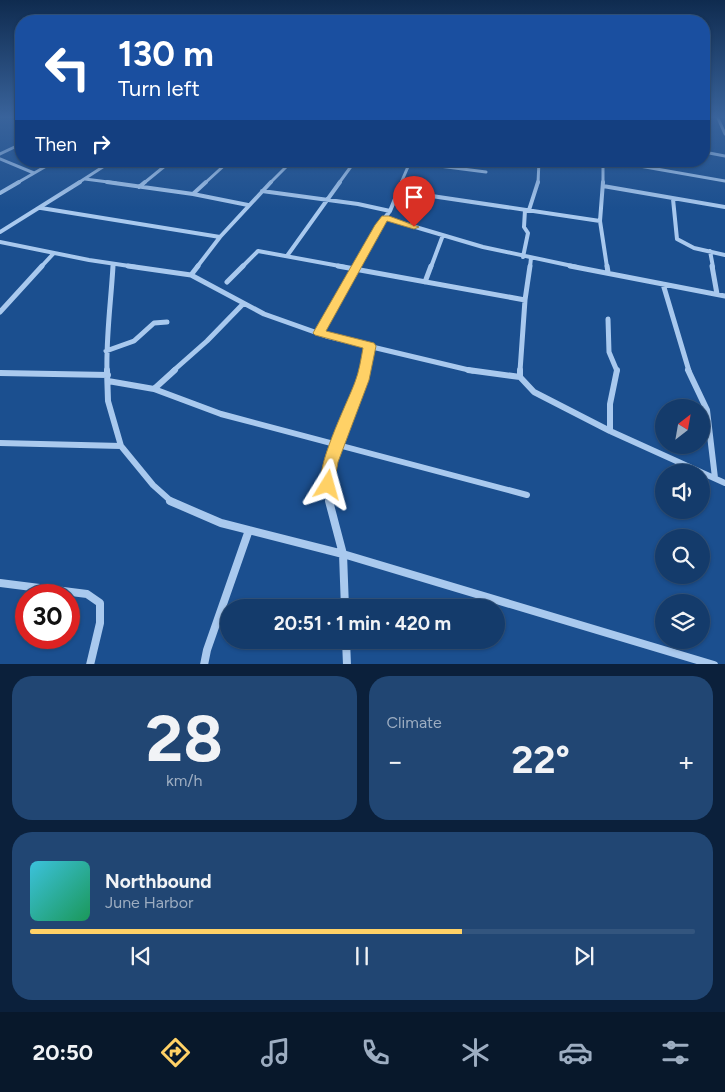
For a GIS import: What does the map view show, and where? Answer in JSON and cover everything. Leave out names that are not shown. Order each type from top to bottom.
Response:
[{"type":"street","points":[[0,154],[15,147]]},
{"type":"street","points":[[710,153],[725,156]]},
{"type":"street","points":[[0,159],[15,165]]},
{"type":"street","points":[[19,167],[34,173]]},
{"type":"street","points":[[0,193],[44,167]]},
{"type":"street","points":[[0,232],[41,208],[103,167]]},
{"type":"street","points":[[139,187],[164,167]]},
{"type":"street","points":[[193,194],[222,167]]},
{"type":"street","points":[[191,276],[220,237],[248,205],[286,167]]},
{"type":"street","points":[[287,256],[351,167]]},
{"type":"street","points":[[319,333],[379,225],[390,211],[408,167]]},
{"type":"street","points":[[448,167],[486,172]]},
{"type":"street","points":[[523,256],[528,233],[524,227],[527,210],[539,180],[539,167]]},
{"type":"street","points":[[603,167],[600,221],[608,272]]},
{"type":"street","points":[[652,167],[725,181]]},
{"type":"street","points":[[85,179],[193,194],[248,205]]},
{"type":"street","points":[[603,186],[725,207]]},
{"type":"street","points":[[262,191],[390,211]]},
{"type":"street","points":[[398,191],[600,221]]},
{"type":"street","points":[[672,199],[678,239],[687,246],[725,254]]},
{"type":"street","points":[[41,208],[220,237]]},
{"type":"street","points":[[386,218],[443,236],[530,258],[725,296]]},
{"type":"street","points":[[425,282],[443,236]]},
{"type":"street","points":[[0,242],[113,264],[191,276],[243,304],[319,333],[479,373],[520,378],[534,392],[610,431],[725,483]]},
{"type":"street","points":[[227,282],[258,251],[525,300]]},
{"type":"street","points":[[710,251],[717,294]]},
{"type":"street","points":[[0,312],[54,253]]},
{"type":"street","points":[[520,378],[530,258]]},
{"type":"street","points":[[113,264],[111,312],[106,351],[108,401],[121,446],[153,485],[170,501],[221,522],[343,554],[714,664]]},
{"type":"street","points":[[663,284],[685,363],[707,410],[716,478]]},
{"type":"street","points":[[154,389],[207,341],[243,304]]},
{"type":"street","points":[[608,319],[609,352],[617,370],[610,404],[610,431]]},
{"type":"street","points":[[106,351],[134,341],[154,323],[167,322]]},
{"type":"street","points":[[345,599],[343,554],[328,495],[328,475],[336,445],[362,380],[370,346]]},
{"type":"street","points":[[0,373],[108,378],[154,389],[221,414],[526,495]]},
{"type":"street","points":[[0,443],[121,446]]},
{"type":"street","points":[[204,664],[207,650],[249,530]]},
{"type":"street","points":[[0,583],[87,594],[100,603],[100,623],[90,664]]},
{"type":"street","points":[[346,649],[347,664]]},
{"type":"route","points":[[328,485],[330,462],[362,380],[370,346],[319,333],[379,225],[386,218],[414,227]]}]
